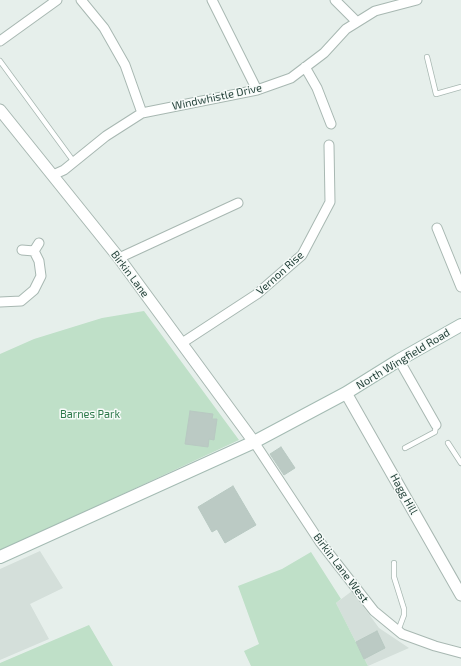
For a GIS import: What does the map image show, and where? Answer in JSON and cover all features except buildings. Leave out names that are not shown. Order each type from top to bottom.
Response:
[{"type":"main road","name":"North Wingfield Road","points":[[0,557],[254,442],[346,393],[399,360],[461,325]]},
{"type":"street","points":[[0,41],[56,0]]},
{"type":"street","points":[[81,0],[104,28],[125,65],[142,113]]},
{"type":"street","points":[[212,0],[257,90]]},
{"type":"street","points":[[335,0],[357,22]]},
{"type":"street","name":"Windwhistle Drive","points":[[54,175],[64,170],[106,136],[142,113],[257,90],[291,78],[324,53],[346,29],[357,22],[375,11],[417,0]]},
{"type":"street","points":[[305,67],[318,88],[331,124]]},
{"type":"street","name":"Birkin Lane","points":[[0,110],[54,175],[119,258],[254,442]]},
{"type":"street","name":"Vernon Rise","points":[[182,343],[257,294],[302,255],[330,202],[329,145]]},
{"type":"street","points":[[119,258],[238,202]]},
{"type":"street","points":[[437,228],[461,287]]},
{"type":"street","points":[[0,302],[21,301],[34,290],[41,276],[36,247],[22,250]]},
{"type":"street","points":[[399,360],[436,425]]},
{"type":"street","name":"Hagg Hill","points":[[346,393],[461,595]]},
{"type":"street","name":"Birkin Lane West","points":[[254,442],[320,542],[374,611],[402,634],[435,646],[461,653]]},
{"type":"lane","points":[[427,57],[436,94],[461,87]]},
{"type":"lane","points":[[0,61],[74,162]]},
{"type":"lane","points":[[405,448],[435,432],[436,425]]},
{"type":"lane","points":[[448,443],[461,462]]},
{"type":"lane","points":[[394,562],[394,577],[404,609],[398,631]]},
{"type":"shaded area","points":[[40,551],[63,588],[30,604],[49,639],[0,660],[0,569]]},
{"type":"shaded area","points":[[352,591],[379,628],[409,648],[368,666],[336,603]]},
{"type":"green space","name":"Barnes Park","points":[[144,311],[239,440],[0,551],[0,354],[34,339],[102,318]]},
{"type":"green space","points":[[311,552],[341,599],[336,603],[368,666],[251,666],[244,651],[259,644],[238,586],[282,569]]},
{"type":"green space","points":[[89,625],[113,666],[0,666],[0,663]]}]
